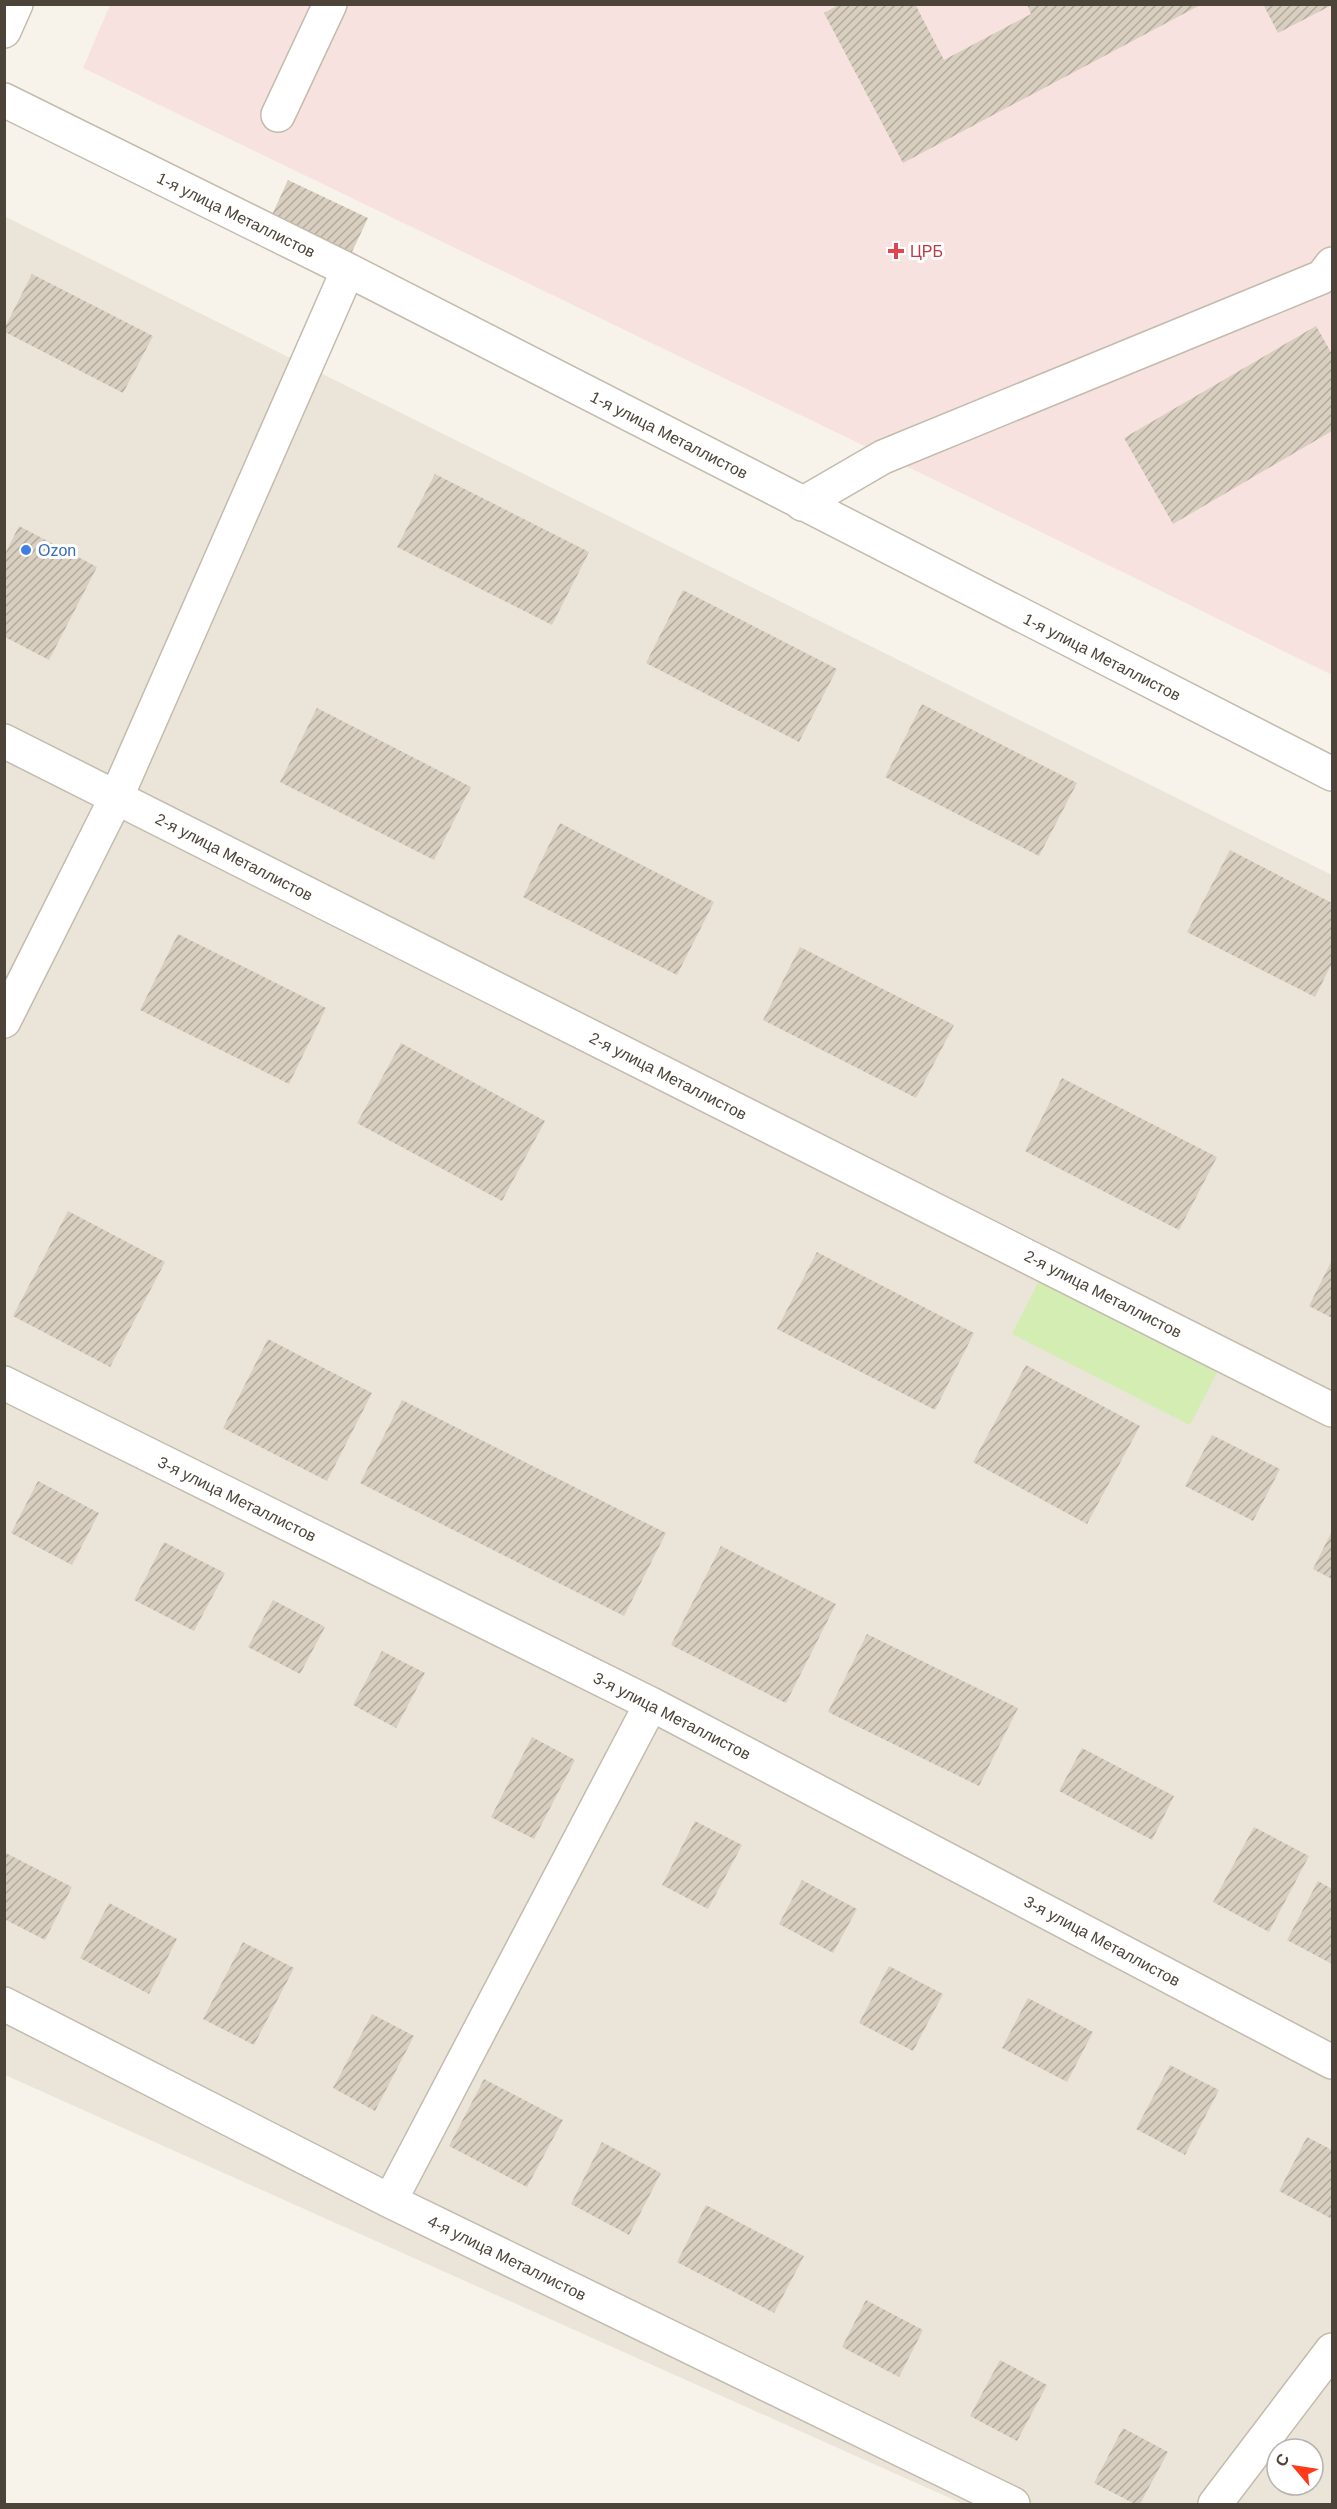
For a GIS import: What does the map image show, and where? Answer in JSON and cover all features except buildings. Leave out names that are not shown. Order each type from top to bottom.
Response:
[{"type":"street","points":[[4,31],[16,4]]},
{"type":"street","points":[[278,115],[330,4]]},
{"type":"street","name":"1-я улица Металлистов","points":[[4,100],[348,270],[1332,774]]},
{"type":"street","points":[[802,504],[883,457],[1322,277],[1332,264]]},
{"type":"street","points":[[4,1021],[116,798],[348,270]]},
{"type":"street","name":"2-я улица Металлистов","points":[[4,741],[1332,1410]]},
{"type":"street","name":"3-я улица Металлистов","points":[[4,1383],[651,1704],[1332,2062]]},
{"type":"street","points":[[390,2201],[651,1704]]},
{"type":"street","name":"4-я улица Металлистов","points":[[4,2004],[390,2201],[1012,2505]]},
{"type":"street","points":[[1215,2505],[1332,2349]]},
{"type":"shaded area","name":"ЦРБ","points":[[110,5],[1332,5],[1332,675],[83,68]]},
{"type":"shaded area","points":[[4,216],[1332,875],[1332,2504],[963,2504],[5,2075]]},
{"type":"green space","points":[[1040,1279],[1218,1371],[1190,1425],[1012,1334]]},
{"type":"place","name":"ЦРБ","points":[[896,251]]},
{"type":"place","name":"Ozon","points":[[26,550]]}]
